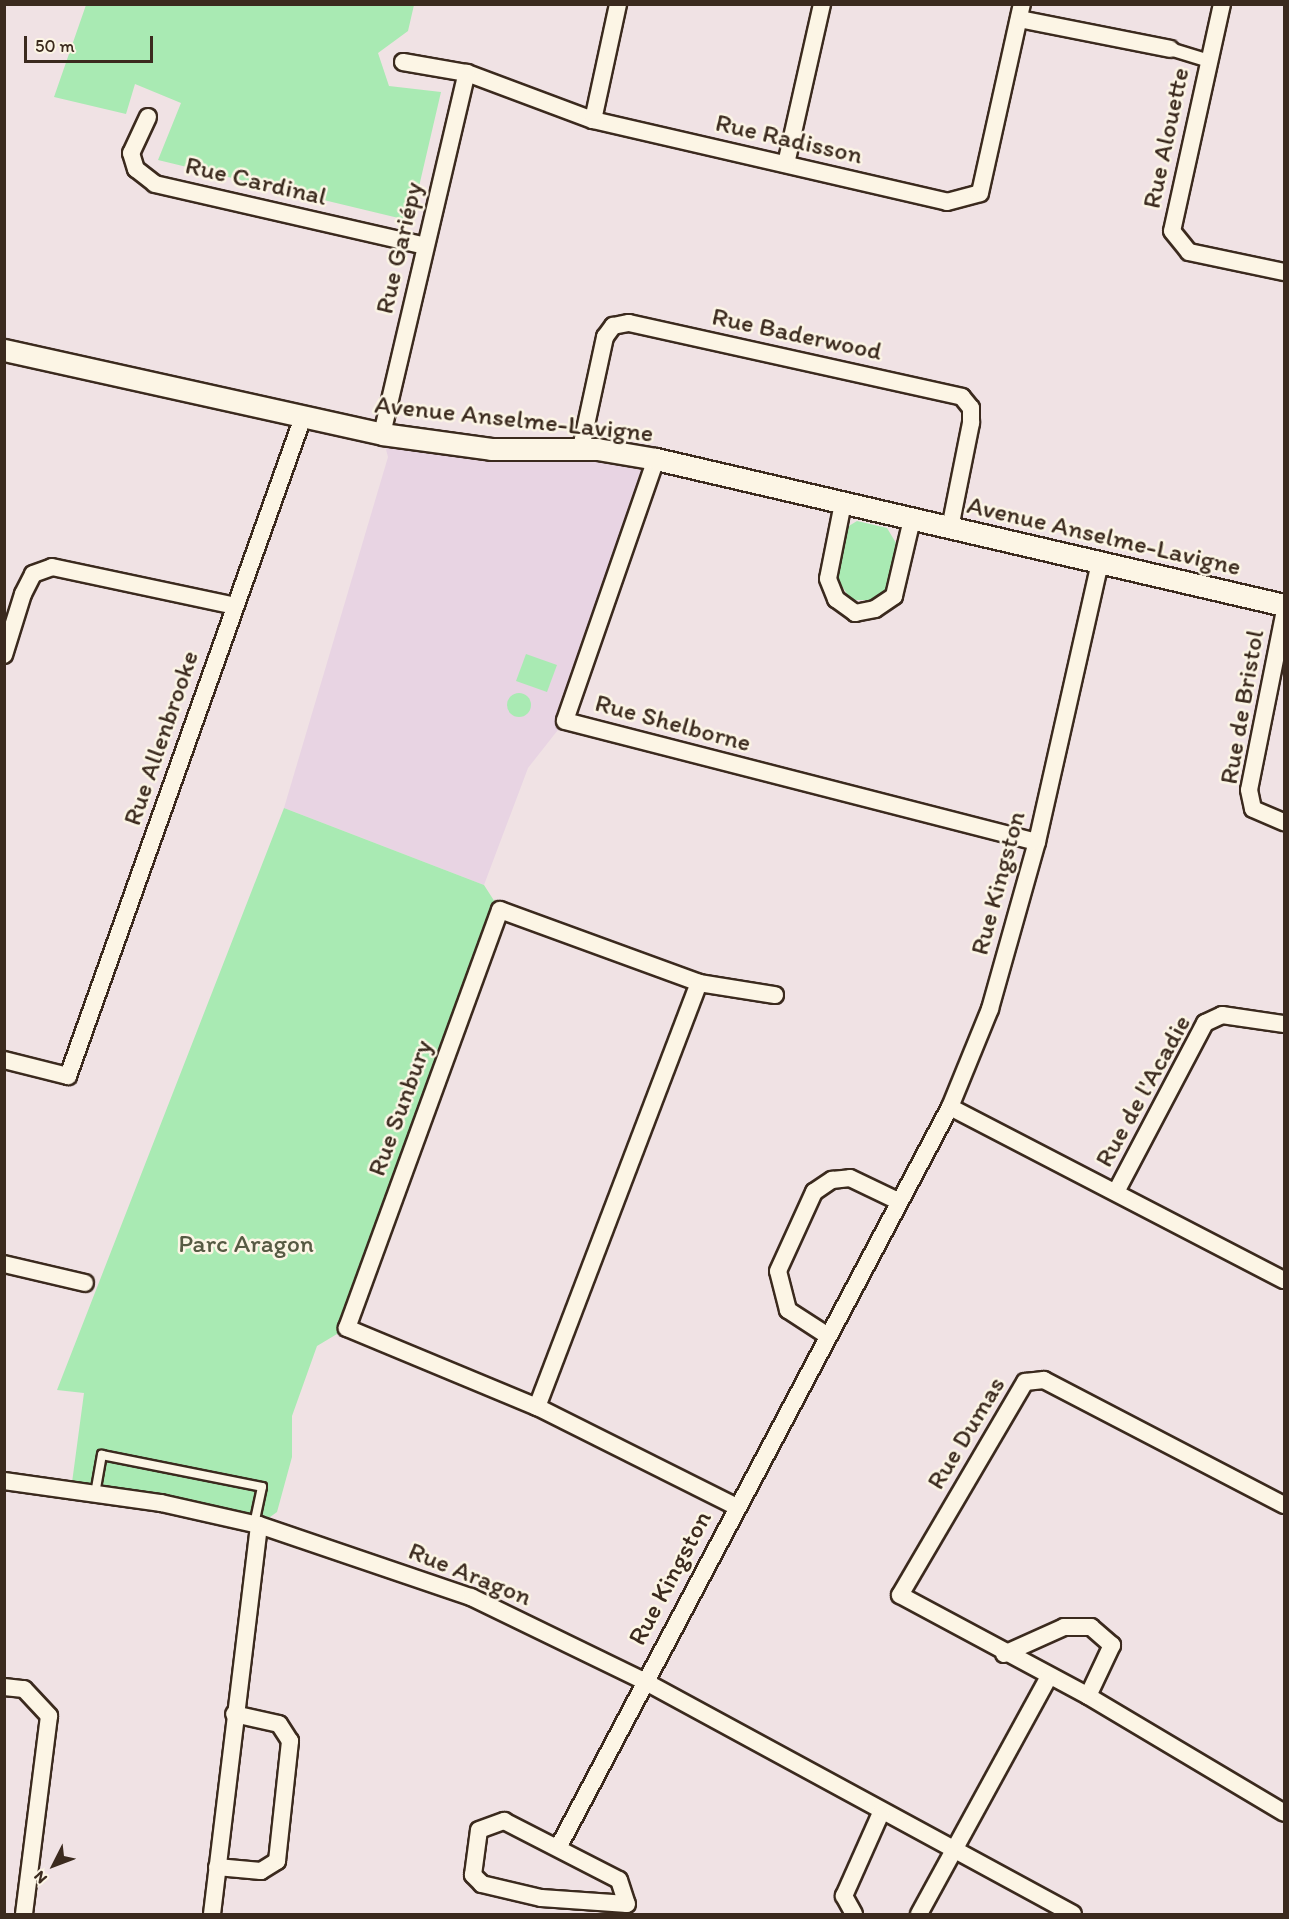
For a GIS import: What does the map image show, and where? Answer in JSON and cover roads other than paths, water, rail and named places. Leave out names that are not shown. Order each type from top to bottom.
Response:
[{"type":"street","points":[[593,120],[618,4]]},
{"type":"street","points":[[786,164],[822,4]]},
{"type":"street","name":"Rue Alouette","points":[[1222,4],[1172,231],[1189,252],[1284,272]]},
{"type":"street","points":[[1020,12],[1170,49],[1209,62]]},
{"type":"street","name":"Rue Radisson","points":[[403,62],[467,73],[593,120],[947,202],[980,193],[1020,12]]},
{"type":"street","name":"Rue Gariépy","points":[[382,434],[467,73]]},
{"type":"street","name":"Rue Cardinal","points":[[148,117],[131,153],[136,170],[154,184],[425,246]]},
{"type":"street","name":"Rue Baderwood","points":[[581,448],[605,337],[613,326],[629,323],[962,397],[971,408],[971,423],[950,528]]},
{"type":"street","name":"Avenue Anselme-Lavigne","points":[[4,350],[382,434],[491,449],[581,448],[656,459],[1284,605]]},
{"type":"street","name":"Rue Allenbrooke","points":[[4,1060],[68,1076],[303,417]]},
{"type":"street","name":"Rue Shelborne","points":[[656,459],[565,721],[1037,842]]},
{"type":"street","points":[[843,503],[828,579],[836,599],[855,613],[875,609],[894,596],[912,519]]},
{"type":"street","name":"Rue Kingston","points":[[559,1846],[644,1681],[950,1107],[990,1009],[1037,842],[1100,562]]},
{"type":"street","points":[[4,655],[22,594],[33,574],[52,567],[235,606]]},
{"type":"street","name":"Rue de Bristol","points":[[1284,615],[1249,790],[1252,809],[1284,822]]},
{"type":"street","name":"Rue Sunbury","points":[[737,1507],[537,1407],[347,1328],[500,910],[699,982],[775,995]]},
{"type":"street","points":[[537,1407],[699,982]]},
{"type":"street","name":"Rue de l'Acadie","points":[[1117,1190],[1205,1023],[1222,1015],[1284,1024]]},
{"type":"street","name":"Rue de l'Acadie","points":[[950,1107],[1117,1190],[1284,1280]]},
{"type":"street","points":[[828,1336],[788,1310],[778,1271],[814,1192],[832,1180],[850,1178],[900,1202]]},
{"type":"street","points":[[4,1264],[85,1283]]},
{"type":"street","name":"Rue Dumas","points":[[1283,1809],[1089,1696],[1004,1654],[900,1594],[1025,1382],[1044,1380],[1284,1505]]},
{"type":"street","name":"Rue Aragon","points":[[4,1481],[95,1494],[257,1525],[471,1597],[644,1681],[881,1813],[958,1851],[1073,1914]]},
{"type":"street","points":[[213,1914],[257,1525]]},
{"type":"street","points":[[1004,1654],[1064,1627],[1091,1627],[1112,1645],[1089,1696]]},
{"type":"street","points":[[919,1914],[958,1851],[1049,1677]]},
{"type":"street","points":[[4,1687],[24,1689],[49,1716],[24,1914]]},
{"type":"street","points":[[218,1867],[261,1871],[277,1861],[290,1741],[279,1724],[234,1714]]},
{"type":"street","points":[[854,1914],[844,1896],[881,1813]]},
{"type":"street","points":[[504,1821],[559,1846],[619,1880],[627,1904],[541,1898],[482,1884],[473,1875],[479,1830],[490,1822],[504,1821]]},
{"type":"lane","points":[[95,1494],[102,1455],[262,1487],[257,1525]]},
{"type":"park label","name":"Parc Aragon","points":[[246,1244]]}]
